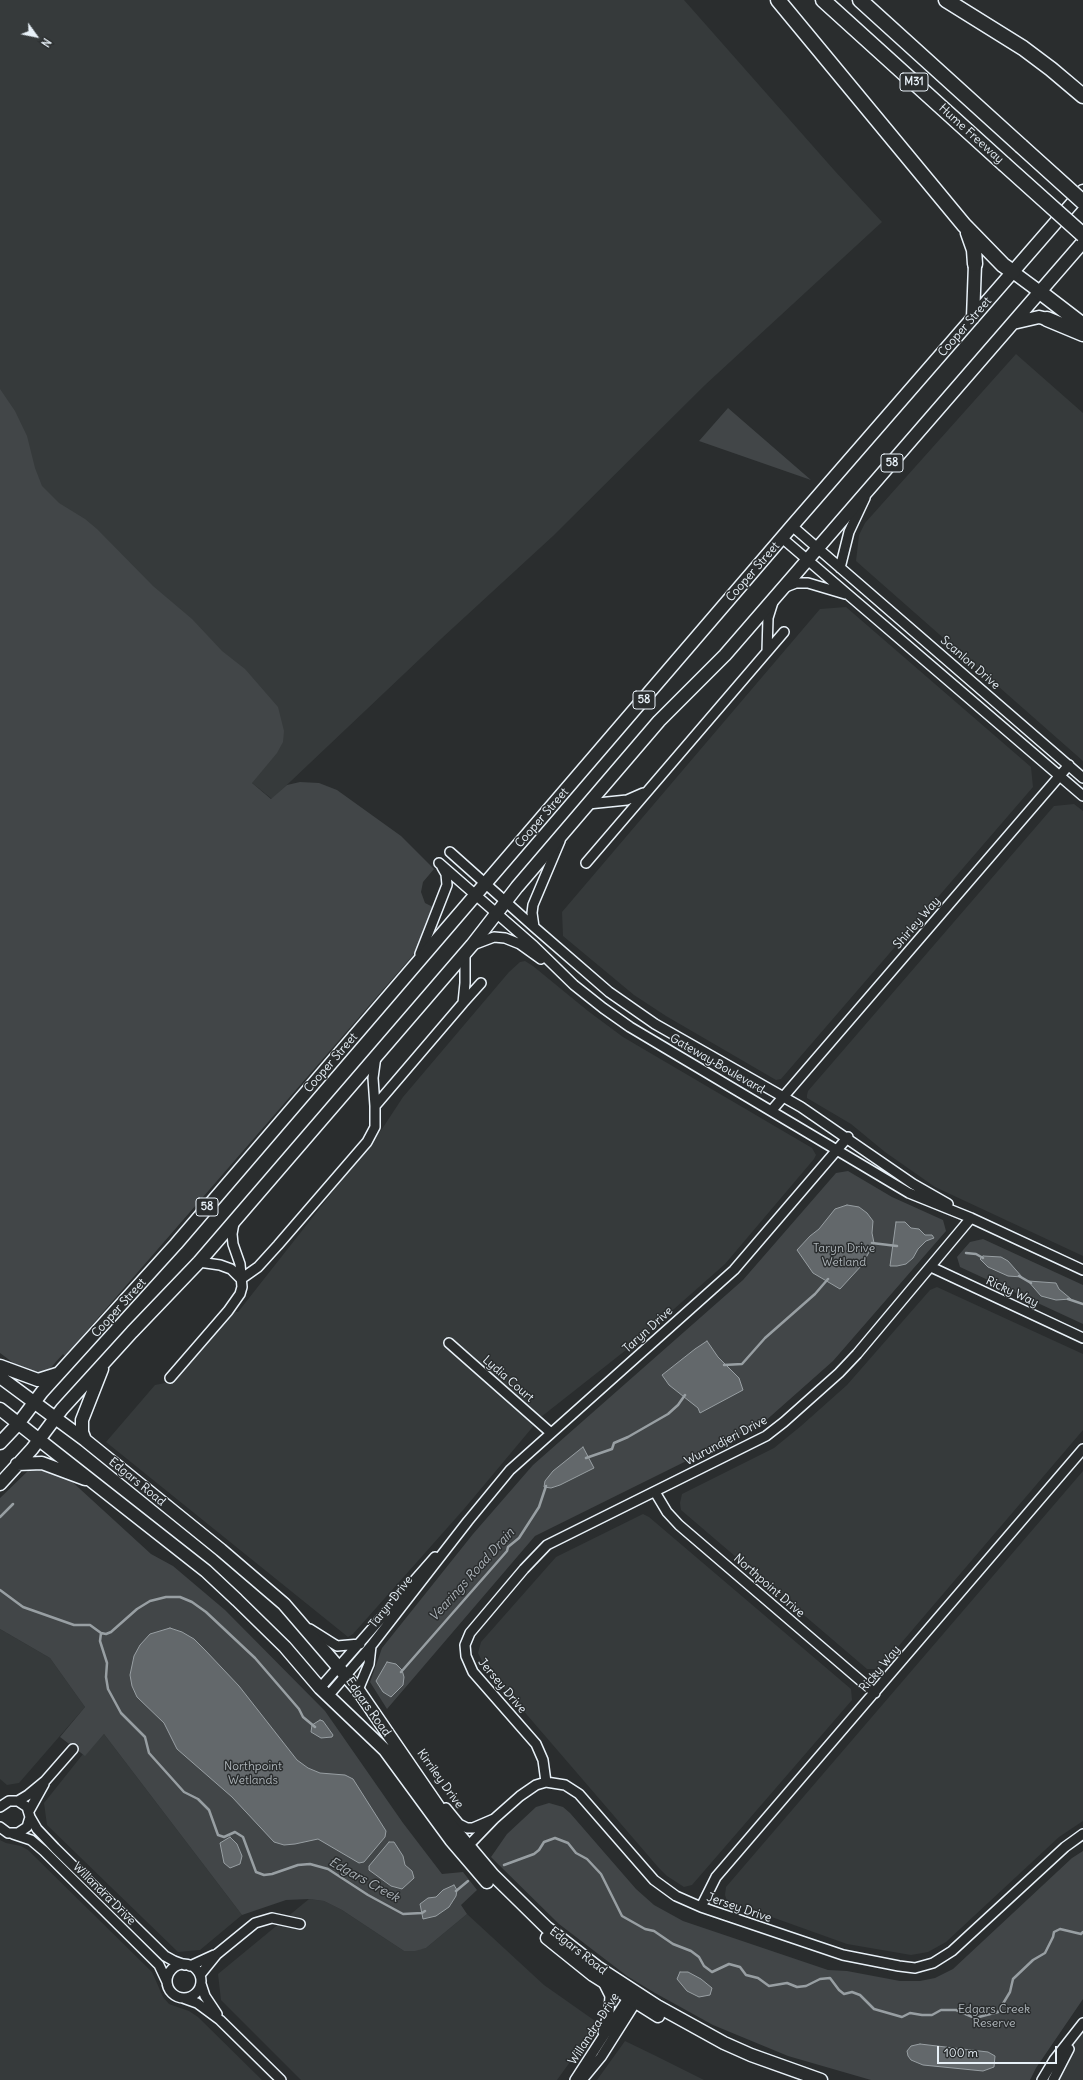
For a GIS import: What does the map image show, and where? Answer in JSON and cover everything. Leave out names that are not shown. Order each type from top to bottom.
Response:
[{"type":"highway","points":[[778,0],[964,225],[1003,265],[1013,272]]},
{"type":"highway","name":"Hume Freeway","points":[[823,0],[1083,235]]},
{"type":"highway","name":"Hume Freeway","points":[[860,0],[1083,202]]},
{"type":"highway","points":[[946,0],[1023,48],[1081,92]]},
{"type":"highway","points":[[964,225],[972,241],[975,264]]},
{"type":"highway","points":[[1040,292],[1083,325]]},
{"type":"highway","points":[[1047,319],[1083,334]]},
{"type":"main road","name":"Cooper Street","points":[[0,1443],[18,1424],[60,1373],[176,1244],[792,526],[1083,191]]},
{"type":"main road","name":"Cooper Street","points":[[0,1484],[40,1440],[56,1418],[105,1362],[199,1262],[234,1222],[497,915],[505,902],[564,831],[659,721],[725,655],[1083,242]]},
{"type":"main road","points":[[973,318],[975,264]]},
{"type":"main road","points":[[1013,272],[1040,292]]},
{"type":"main road","points":[[1013,322],[1039,317],[1047,319]]},
{"type":"main road","points":[[85,1440],[82,1432],[82,1420],[105,1362]]},
{"type":"main road","points":[[0,1366],[38,1380],[60,1373]]},
{"type":"main road","name":"Edgars Road","points":[[0,1378],[85,1440],[255,1578],[302,1623],[358,1690],[449,1822],[463,1847],[547,1928],[634,1997]]},
{"type":"main road","name":"Edgars Road","points":[[0,1409],[206,1571],[285,1648],[324,1692],[385,1750],[463,1847],[488,1882],[544,1935],[603,1982],[724,2043],[774,2064],[820,2080]]},
{"type":"main road","points":[[17,1464],[34,1462],[42,1463],[93,1482]]},
{"type":"street","points":[[840,568],[849,532],[869,489]]},
{"type":"street","name":"Scanlon Drive","points":[[792,526],[1083,778]]},
{"type":"street","points":[[782,538],[1083,796]]},
{"type":"street","points":[[783,588],[796,583],[808,583],[851,596]]},
{"type":"street","points":[[767,652],[768,618],[774,598]]},
{"type":"street","points":[[586,863],[784,632]]},
{"type":"street","name":"Shirley Way","points":[[772,1110],[782,1096],[1069,765]]},
{"type":"street","points":[[588,804],[627,800],[637,797],[647,790]]},
{"type":"street","points":[[534,927],[532,914],[533,905],[564,831]]},
{"type":"street","name":"Gateway Boulevard","points":[[450,852],[609,992],[655,1024],[782,1096],[848,1137],[912,1184],[971,1218]]},
{"type":"street","name":"Gateway Boulevard","points":[[415,965],[427,942],[447,885],[446,874],[439,863],[534,946],[555,968],[603,1008],[648,1038],[772,1110],[909,1193],[971,1218],[1083,1270]]},
{"type":"street","points":[[463,1003],[468,949],[494,937],[505,938],[520,944],[555,968]]},
{"type":"street","points":[[375,1106],[481,983]]},
{"type":"street","points":[[648,1038],[655,1024]]},
{"type":"street","points":[[241,1279],[258,1267],[367,1142],[375,1127],[373,1078],[376,1056]]},
{"type":"street","name":"Taryn Drive","points":[[342,1671],[371,1646],[468,1521],[510,1470],[734,1270],[848,1137]]},
{"type":"street","name":"Wurundjeri Drive","points":[[465,1647],[467,1639],[474,1628],[524,1569],[547,1545],[766,1436],[784,1422],[839,1373],[931,1267],[971,1218]]},
{"type":"street","points":[[170,1378],[237,1300],[242,1287],[240,1264],[233,1244],[232,1234],[234,1222]]},
{"type":"street","points":[[199,1262],[220,1265],[231,1269],[241,1279]]},
{"type":"street","name":"Ricky Way","points":[[931,1267],[1083,1338]]},
{"type":"street","name":"Lydia Court","points":[[449,1343],[551,1433]]},
{"type":"street","name":"Ricky Way","points":[[701,1908],[716,1877],[1083,1449]]},
{"type":"street","name":"Northpoint Drive","points":[[655,1492],[667,1512],[679,1525],[875,1693]]},
{"type":"street","name":"Taryn Drive","points":[[324,1692],[342,1671],[360,1644],[407,1587],[468,1521]]},
{"type":"street","points":[[302,1623],[337,1646],[360,1644]]},
{"type":"street","points":[[358,1690],[369,1664],[371,1646]]},
{"type":"street","name":"Jersey Drive","points":[[465,1647],[466,1656],[473,1672],[536,1744],[544,1760],[546,1782],[556,1782],[572,1788],[654,1880],[676,1896],[701,1908],[844,1955],[899,1966],[924,1966],[943,1958],[952,1952],[1065,1847],[1083,1834]]},
{"type":"street","name":"Kirriley Drive","points":[[391,1739],[413,1761],[459,1824],[471,1829],[494,1819]]},
{"type":"street","points":[[0,1807],[26,1796],[45,1781],[73,1749]]},
{"type":"street","points":[[13,1834],[23,1831],[27,1827],[30,1814],[45,1781]]},
{"type":"street","name":"Kirriley Drive","points":[[463,1847],[528,1790],[546,1782]]},
{"type":"street","points":[[0,1796],[13,1801]]},
{"type":"street","name":"Willandra Drive","points":[[13,1801],[27,1807],[37,1829],[165,1956],[174,1962],[187,1965]]},
{"type":"street","name":"Willandra Drive","points":[[0,1827],[8,1833],[31,1840],[44,1852],[159,1965],[167,1982]]},
{"type":"street","points":[[183,1998],[193,1996],[200,1979],[217,1954],[255,1923],[264,1919],[282,1918],[300,1924]]},
{"type":"street","points":[[217,1954],[187,1965],[179,1966],[170,1972],[167,1982],[171,1991],[178,1997],[198,2003],[220,2020],[281,2080]]},
{"type":"street","points":[[187,1965],[200,1979],[205,1996],[220,2020]]},
{"type":"street","points":[[600,2042],[610,2004],[608,1990],[603,1982]]},
{"type":"street","name":"Willandra Drive","points":[[575,2080],[600,2042],[634,1997]]},
{"type":"street","name":"Willandra Drive","points":[[582,2080],[601,2057],[634,1997]]},
{"type":"street","points":[[1042,2080],[1083,2023]]},
{"type":"street","points":[[1053,2080],[1083,2023]]},
{"type":"shaded area","points":[[0,0],[684,0],[834,170],[882,222],[705,385],[553,536],[442,638],[272,799],[83,647],[0,565]]},
{"type":"shaded area","points":[[1016,354],[1083,413],[1083,761],[856,561],[859,535],[865,523]]},
{"type":"shaded area","points":[[846,607],[1031,767],[1033,787],[781,1079],[776,1080],[666,1016],[634,995],[563,936],[562,912],[820,609]]},
{"type":"shaded area","points":[[1074,804],[1083,811],[1083,1256],[935,1187],[885,1152],[851,1124],[807,1098],[808,1091],[1054,806]]},
{"type":"shaded area","points":[[525,961],[623,1037],[812,1148],[816,1155],[725,1264],[640,1339],[541,1417],[464,1509],[353,1634],[348,1637],[106,1442],[155,1385],[175,1381],[233,1311],[238,1312],[382,1129],[403,1097],[509,972],[520,962]]},
{"type":"shaded area","points":[[847,1205],[859,1207],[867,1213],[873,1221],[872,1233],[874,1243],[862,1265],[840,1289],[813,1273],[797,1250],[819,1229],[835,1209]]},
{"type":"shaded area","points":[[896,1222],[905,1222],[911,1228],[919,1229],[925,1235],[932,1235],[934,1238],[926,1241],[918,1249],[913,1258],[906,1264],[890,1266]]},
{"type":"shaded area","points":[[983,1256],[1001,1257],[1008,1261],[1022,1277],[1008,1276],[988,1267],[980,1259]]},
{"type":"shaded area","points":[[1028,1281],[1056,1283],[1059,1289],[1071,1299],[1056,1300],[1041,1296]]},
{"type":"shaded area","points":[[937,1287],[1083,1354],[1083,1430],[879,1669],[867,1669],[681,1510],[680,1503],[682,1494],[774,1448],[801,1426],[847,1385],[930,1290]]},
{"type":"shaded area","points":[[707,1341],[718,1357],[739,1378],[743,1390],[700,1413],[698,1408],[669,1385],[662,1375]]},
{"type":"shaded area","points":[[583,1447],[594,1468],[560,1485],[551,1488],[544,1487],[545,1481],[553,1471]]},
{"type":"shaded area","points":[[1083,1471],[1083,1821],[1059,1837],[946,1942],[928,1952],[911,1955],[847,1944],[727,1901],[725,1895],[726,1887]]},
{"type":"shaded area","points":[[643,1514],[649,1517],[851,1689],[852,1700],[692,1885],[684,1887],[667,1876],[658,1867],[484,1665],[478,1653],[481,1642],[556,1557]]},
{"type":"shaded area","points":[[170,1628],[182,1632],[194,1639],[205,1650],[239,1686],[297,1760],[308,1768],[320,1773],[345,1775],[353,1779],[386,1831],[385,1837],[364,1862],[359,1863],[318,1839],[284,1845],[274,1842],[232,1797],[177,1749],[164,1723],[137,1697],[132,1686],[130,1675],[134,1656],[140,1645],[150,1634]]},
{"type":"shaded area","points":[[0,1629],[50,1658],[85,1707],[19,1783],[7,1785],[0,1779]]},
{"type":"shaded area","points":[[387,1662],[396,1664],[402,1670],[404,1677],[403,1685],[391,1697],[383,1692],[376,1681]]},
{"type":"shaded area","points":[[320,1720],[323,1721],[333,1735],[332,1737],[321,1738],[311,1732],[312,1725]]},
{"type":"shaded area","points":[[104,1734],[242,1915],[200,1950],[178,1952],[47,1825],[44,1803],[83,1754],[85,1755]]},
{"type":"shaded area","points":[[230,1837],[237,1844],[242,1856],[240,1864],[230,1868],[224,1863],[220,1843]]},
{"type":"shaded area","points":[[0,1840],[6,1843],[21,1846],[28,1850],[152,1972],[163,1997],[169,2004],[189,2011],[198,2017],[262,2080],[0,2080]]},
{"type":"shaded area","points":[[389,1842],[394,1842],[403,1856],[405,1865],[412,1871],[414,1878],[402,1889],[391,1886],[369,1870],[369,1866]]},
{"type":"shaded area","points":[[454,1885],[457,1890],[456,1896],[449,1907],[436,1916],[423,1919],[420,1904],[428,1898],[436,1897],[443,1890]]},
{"type":"shaded area","points":[[309,1899],[324,1901],[342,1910],[404,1951],[426,1948],[467,1914],[544,1985],[598,2023],[557,2080],[301,2080],[221,2000],[218,1974]]},
{"type":"shaded area","points":[[680,1972],[688,1972],[701,1979],[712,1988],[710,1995],[699,1997],[687,1991],[677,1979]]},
{"type":"shaded area","points":[[1083,2015],[1083,2080],[1040,2080],[1043,2074]]},
{"type":"shaded area","points":[[625,2041],[656,2056],[704,2080],[597,2080]]},
{"type":"shaded area","points":[[920,2044],[988,2052],[995,2056],[994,2067],[983,2071],[923,2065],[911,2060],[907,2051],[911,2046]]},
{"type":"green space","points":[[0,389],[15,411],[27,436],[35,468],[42,486],[59,503],[85,519],[97,529],[153,586],[192,619],[222,651],[245,669],[278,707],[284,731],[283,742],[277,753],[252,783],[271,799],[287,785],[300,782],[319,783],[337,790],[401,836],[434,869],[423,882],[421,892],[425,903],[435,908],[414,954],[65,1356],[63,1354],[46,1373],[39,1375],[16,1365],[0,1353]]},
{"type":"green space","points":[[728,408],[811,480],[699,441]]},
{"type":"green space","name":"Taryn Drive Wetland","points":[[848,1171],[892,1197],[943,1220],[946,1231],[833,1361],[763,1423],[535,1536],[387,1709],[370,1682],[382,1648],[473,1534],[533,1465],[743,1280],[836,1173]]},
{"type":"green space","points":[[983,1239],[1083,1285],[1083,1324],[960,1267],[957,1257],[970,1242]]},
{"type":"green space","name":"Northpoint Wetlands","points":[[44,1456],[151,1554],[173,1566],[225,1610],[325,1711],[403,1823],[442,1874],[463,1872],[477,1890],[461,1905],[467,1914],[426,1948],[415,1951],[404,1951],[342,1910],[324,1901],[309,1899],[286,1900],[242,1915],[104,1734],[85,1756],[60,1737],[85,1707],[50,1658],[0,1629],[0,1498],[31,1468],[38,1471]]},
{"type":"green space","name":"Edgars Creek Reserve","points":[[549,1803],[563,1807],[570,1813],[636,1889],[654,1905],[683,1921],[828,1970],[847,1971],[900,1981],[920,1981],[935,1978],[953,1969],[1072,1858],[1083,1851],[1083,1999],[1036,2068],[1030,2080],[871,2080],[788,2056],[713,2025],[627,1976],[559,1924],[491,1857],[507,1834],[536,1807]]},
{"type":"waterway","name":"Vearings Road Drain","points":[[872,1243],[897,1246]]},
{"type":"waterway","name":"Vearings Road Drain","points":[[966,1253],[976,1254],[983,1258]]},
{"type":"waterway","name":"Vearings Road Drain","points":[[1019,1276],[1031,1283]]},
{"type":"waterway","name":"Vearings Road Drain","points":[[724,1365],[742,1364],[765,1338],[815,1294],[828,1279]]},
{"type":"waterway","name":"Vearings Road Drain","points":[[1068,1299],[1083,1304]]},
{"type":"waterway","name":"Vearings Road Drain","points":[[586,1458],[612,1449],[614,1443],[628,1437],[668,1414],[678,1405],[685,1395]]},
{"type":"waterway","name":"Vearings Road Drain","points":[[401,1672],[507,1551],[508,1547],[519,1538],[539,1507],[546,1486]]},
{"type":"waterway","points":[[0,1517],[13,1504]]},
{"type":"waterway","name":"Edgars Creek","points":[[0,1590],[23,1607],[74,1625],[90,1625],[101,1633],[100,1641],[107,1663],[106,1677],[108,1689],[121,1713],[145,1737],[149,1753],[184,1792],[198,1799],[209,1810],[218,1835],[224,1837],[235,1832],[243,1837],[256,1872],[264,1875],[272,1874],[298,1865],[310,1864],[328,1869],[368,1895],[403,1914],[422,1913],[425,1911]]},
{"type":"waterway","name":"Vearings Road Drain","points":[[101,1633],[106,1634],[111,1632],[137,1609],[150,1601],[166,1597],[180,1597],[192,1602],[206,1612],[255,1658],[299,1709],[303,1717],[315,1727]]},
{"type":"waterway","name":"Edgars Creek","points":[[504,1865],[534,1854],[539,1850],[544,1842],[555,1838],[568,1843],[576,1853],[587,1859],[601,1874],[622,1916],[645,1929],[654,1931],[673,1944],[691,1951],[699,1957],[704,1966],[712,1972],[729,1964],[740,1967],[746,1975],[758,1978],[769,1986],[787,1983],[797,1987],[806,1986],[820,1979],[830,1978],[844,1994],[852,1992],[860,1995],[874,2009],[902,2017],[910,2013],[932,2015],[941,2010],[956,2010],[975,2018],[998,2012],[1010,1992],[1013,1979],[1033,1960],[1045,1953],[1054,1932],[1060,1929],[1081,1934],[1083,1932]]},
{"type":"waterway","name":"Edgars Creek","points":[[456,1891],[468,1881]]}]
